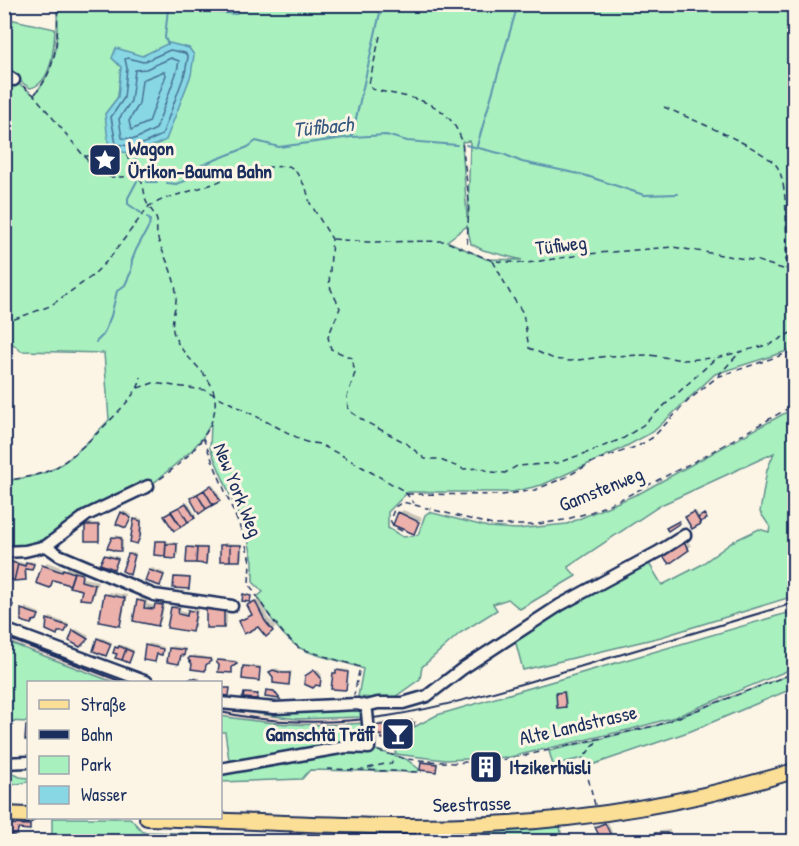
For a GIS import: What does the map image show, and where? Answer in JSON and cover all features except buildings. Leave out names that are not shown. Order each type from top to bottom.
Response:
[{"type":"main road","name":"Seestrasse","points":[[180,819],[414,826],[559,819],[708,794],[795,771]]},
{"type":"main road","points":[[4,814],[27,815]]},
{"type":"street","points":[[4,552],[25,551],[46,546],[87,515],[148,486]]},
{"type":"street","points":[[222,703],[275,708],[364,707],[378,703],[412,702],[427,696],[462,669],[560,605],[685,535]]},
{"type":"street","points":[[46,546],[59,555],[154,595],[232,606]]},
{"type":"street","points":[[4,629],[144,681]]},
{"type":"street","points":[[222,769],[337,748],[369,748],[369,733],[364,707]]},
{"type":"street","points":[[4,763],[27,762]]},
{"type":"path","points":[[34,95],[46,80],[54,56],[58,35],[57,4]]},
{"type":"path","points":[[381,36],[369,84],[372,89],[430,102],[447,116],[459,133],[462,141],[469,201],[467,249]]},
{"type":"path","points":[[9,77],[34,95],[94,170],[116,179],[137,177],[141,180],[149,206],[155,216],[158,240],[171,270],[176,289],[172,318],[174,337],[206,374],[215,396],[213,416],[202,437],[178,464],[148,486]]},
{"type":"path","points":[[664,107],[726,134],[774,160],[780,170],[786,212],[786,270]]},
{"type":"path","points":[[82,156],[128,156],[129,177]]},
{"type":"path","points":[[4,323],[50,306],[91,277],[122,243],[149,206],[213,184],[245,170],[287,166],[296,171],[306,188],[310,203],[332,239],[329,285],[340,308],[328,337],[331,349],[352,358],[355,373],[347,397],[348,410],[406,443],[425,459],[438,459],[463,469],[481,468],[491,472],[505,473],[517,466],[557,463],[589,452],[624,438],[643,425],[716,358]]},
{"type":"path","name":"Tüfiweg","points":[[332,239],[368,242],[444,241],[493,261],[527,263],[587,254],[673,247],[758,261],[795,275]]},
{"type":"path","points":[[493,261],[523,313],[528,348],[554,359],[650,355],[683,360],[716,358],[771,344],[795,330]]},
{"type":"path","points":[[407,494],[502,495],[535,490],[566,477],[595,461],[638,446],[652,438],[690,399],[717,377],[742,350]]},
{"type":"path","points":[[717,377],[795,351]]},
{"type":"path","points":[[4,482],[34,476],[56,467],[79,449],[116,413],[138,388],[141,377]]},
{"type":"path","points":[[138,388],[153,382],[205,390],[306,442],[319,444],[344,456],[407,494],[415,504]]},
{"type":"path","name":"Gamstenweg","points":[[415,504],[471,521],[493,525],[532,525],[564,520],[591,512],[621,499],[701,458],[795,405]]},
{"type":"path","name":"New York Weg","points":[[202,437],[244,537],[250,561],[249,584],[269,615],[299,648],[360,667],[354,696],[364,707]]},
{"type":"path","points":[[402,531],[391,524],[392,513],[400,502],[415,504]]},
{"type":"path","name":"Alte Landstrasse","points":[[369,748],[394,756],[454,763],[499,759],[597,740],[658,725],[795,673]]},
{"type":"path","points":[[597,740],[583,758],[597,814]]},
{"type":"path","points":[[364,769],[391,764],[394,756]]},
{"type":"path","points":[[327,769],[422,772]]},
{"type":"shaded area","points":[[4,633],[131,681],[110,681],[5,641]]},
{"type":"shaded area","points":[[222,709],[297,719],[365,716],[366,723],[324,726],[275,724],[222,716]]},
{"type":"green space","points":[[57,5],[794,5],[794,349],[715,374],[653,432],[542,485],[512,492],[408,492],[388,512],[388,528],[403,537],[418,535],[425,515],[429,512],[488,527],[517,529],[567,524],[642,492],[794,408],[794,596],[661,637],[523,670],[515,640],[647,560],[662,585],[699,566],[734,541],[759,529],[769,532],[770,527],[760,512],[767,470],[774,453],[661,505],[568,567],[576,576],[520,609],[508,599],[493,604],[497,610],[460,633],[422,667],[420,679],[392,699],[358,697],[363,669],[315,654],[293,644],[266,611],[257,597],[263,592],[253,582],[253,561],[247,535],[210,448],[211,423],[192,450],[156,481],[87,515],[46,546],[5,552],[5,481],[37,475],[55,468],[77,452],[109,420],[104,353],[21,351],[5,337],[5,271],[10,270],[4,233],[4,95],[14,80],[34,95],[42,85],[52,64]],"holes":[[[168,44],[105,114],[118,97],[121,67]],[[470,141],[468,217],[467,217],[462,142]],[[467,226],[471,244],[483,250],[522,260],[486,259],[447,241]]]},
{"type":"green space","points":[[5,18],[55,29],[54,45],[47,72],[43,80],[30,88],[5,71]]},
{"type":"green space","points":[[794,611],[794,668],[675,717],[510,757],[445,760],[395,754],[399,735],[437,715]]},
{"type":"green space","points":[[5,641],[110,681],[27,681],[27,722],[5,721]]},
{"type":"green space","points":[[794,673],[794,688],[691,731],[586,767],[583,758],[553,765],[549,751],[658,725]]},
{"type":"green space","points":[[222,702],[366,706],[365,716],[361,717],[297,719],[222,709]]},
{"type":"green space","points":[[222,716],[293,724],[366,723],[369,748],[406,759],[419,769],[418,772],[310,770],[302,779],[222,782],[222,769],[230,767],[225,732],[222,732]]},
{"type":"green space","points":[[5,770],[27,778],[27,782],[12,785],[5,781]]},
{"type":"green space","points":[[52,819],[131,819],[143,832],[408,840],[414,826],[559,819],[562,841],[136,842],[125,837],[52,836]]},
{"type":"water","points":[[169,43],[189,48],[194,55],[191,75],[166,140],[136,154],[109,150],[105,114],[118,97],[121,67],[112,58],[116,48],[142,56]]},
{"type":"water","points":[[43,836],[125,837],[136,841],[42,841]]},
{"type":"waterway","points":[[168,44],[165,38],[168,8],[236,14],[241,4]]},
{"type":"waterway","points":[[352,136],[382,4]]},
{"type":"waterway","points":[[477,146],[518,4]]},
{"type":"waterway","name":"Tüfibach","points":[[167,183],[176,184],[185,181],[202,165],[248,147],[256,141],[279,147],[352,137],[386,135],[407,141],[457,145]]},
{"type":"waterway","name":"Tüfibach","points":[[466,145],[503,154],[522,162],[584,175],[644,195],[678,194]]},
{"type":"waterway","points":[[136,154],[137,174]]},
{"type":"waterway","points":[[137,181],[128,198],[128,204],[141,213]]},
{"type":"waterway","name":"Tüfibach","points":[[147,182],[157,182]]},
{"type":"waterway","points":[[96,342],[103,335],[111,316],[117,291],[125,285],[131,272],[132,260],[149,226],[150,220],[147,217]]},
{"type":"railway","points":[[222,712],[267,720],[312,722],[356,720],[399,714],[485,694],[794,603]]},
{"type":"railway","points":[[4,637],[119,681]]},
{"type":"place","name":"Wagon Ürikon-Bauma Bahn","points":[[105,160]]},
{"type":"place","name":"Gamschtä Träff","points":[[398,734]]},
{"type":"place","name":"Itzikerhüsli","points":[[486,767]]}]
